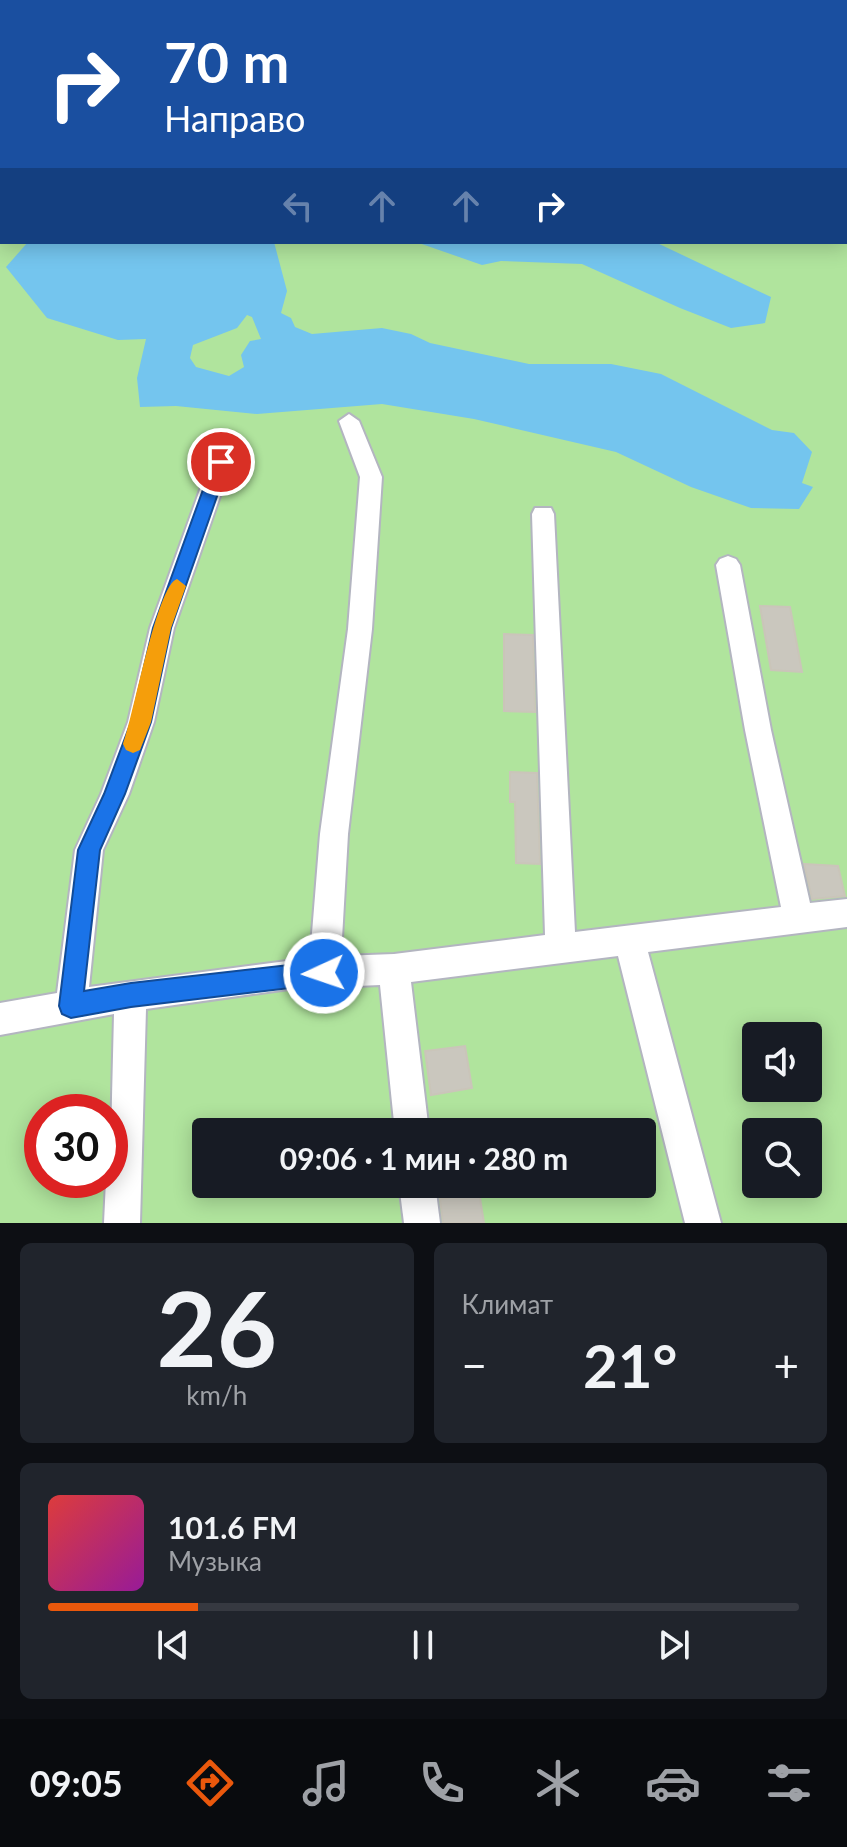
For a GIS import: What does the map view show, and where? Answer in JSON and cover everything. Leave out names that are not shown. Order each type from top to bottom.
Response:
[{"type":"street","points":[[324,973],[334,834],[360,629],[371,477],[349,421]]},
{"type":"street","points":[[71,1006],[89,850],[115,794],[141,722],[162,628],[221,462]]},
{"type":"street","points":[[543,514],[561,948]]},
{"type":"street","points":[[728,565],[758,730],[799,919]]},
{"type":"street","points":[[0,1019],[131,995],[324,973],[394,969],[847,913]]},
{"type":"street","points":[[629,940],[703,1223]]},
{"type":"street","points":[[394,969],[410,1118]]},
{"type":"street","points":[[122,1223],[131,995]]},
{"type":"street","points":[[419,1198],[422,1223]]},
{"type":"green space","points":[[0,244],[847,244],[847,1223],[0,1223]]},
{"type":"water","points":[[26,244],[275,244],[287,291],[281,313],[291,318],[295,327],[312,334],[382,328],[411,334],[430,343],[529,364],[611,364],[661,374],[772,430],[794,433],[812,452],[802,483],[813,487],[799,509],[751,508],[691,487],[616,452],[474,419],[382,404],[257,414],[176,406],[140,407],[137,378],[146,339],[118,340],[47,318],[6,267]],"holes":[[[247,315],[252,317],[261,339],[250,341],[241,355],[244,367],[229,376],[196,367],[190,358],[193,345],[237,328]]]},
{"type":"water","points":[[422,244],[659,244],[771,297],[765,323],[731,328],[582,264],[501,261],[482,265]]},
{"type":"building","points":[[760,606],[790,607],[802,672],[771,670]]},
{"type":"building","points":[[504,634],[533,635],[535,712],[504,711]]},
{"type":"building","points":[[510,772],[537,773],[540,864],[516,863],[515,802],[510,802]]},
{"type":"building","points":[[804,864],[838,866],[845,896],[812,899]]},
{"type":"building","points":[[465,1046],[472,1088],[431,1095],[425,1051]]},
{"type":"building","points":[[480,1198],[484,1223],[443,1223],[440,1199]]},
{"type":"slow traffic","points":[[133,744],[141,722],[162,628],[177,586]]},
{"type":"route","points":[[221,462],[162,628],[141,722],[115,794],[89,850],[71,1006],[289,974],[324,973]]}]
